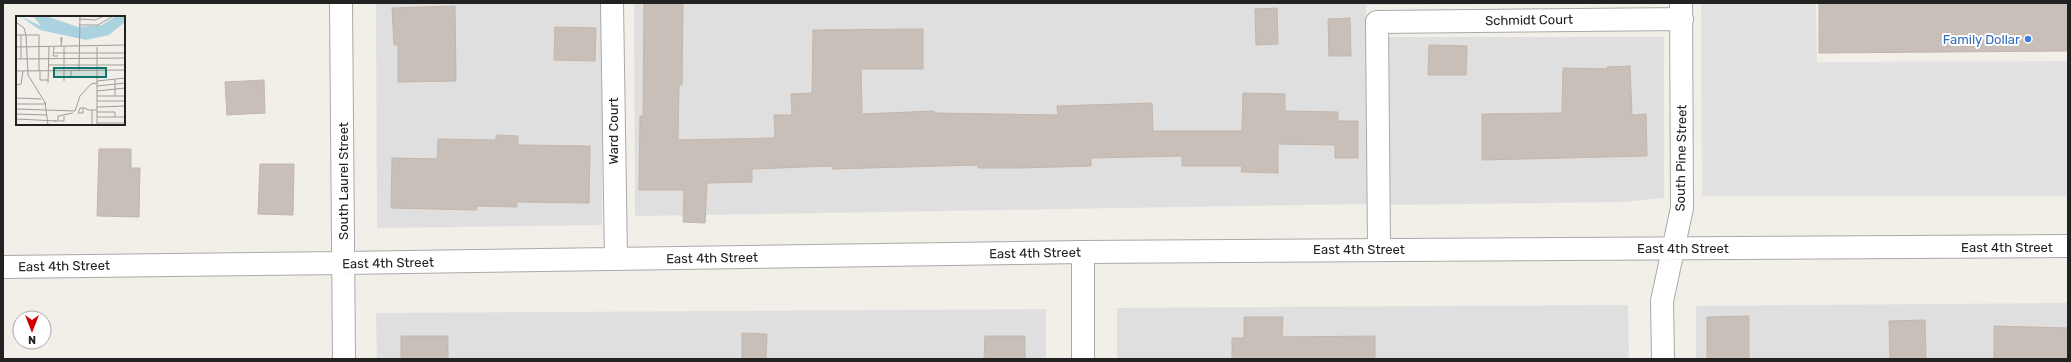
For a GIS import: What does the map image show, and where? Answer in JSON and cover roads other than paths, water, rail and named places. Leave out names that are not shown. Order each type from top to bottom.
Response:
[{"type":"street","name":"South Laurel Street","points":[[341,3],[344,359]]},
{"type":"street","name":"Ward Court","points":[[612,3],[613,190],[616,259]]},
{"type":"street","name":"Schmidt Court","points":[[1379,249],[1377,22],[1682,11]]},
{"type":"street","name":"South Pine Street","points":[[1663,359],[1662,301],[1682,208],[1682,11]]},
{"type":"street","name":"East 4th Street","points":[[3,267],[1083,252],[2068,246]]},
{"type":"street","points":[[1083,252],[1083,359]]},
{"type":"place","name":"Family Dollar","points":[[2028,39]]}]
